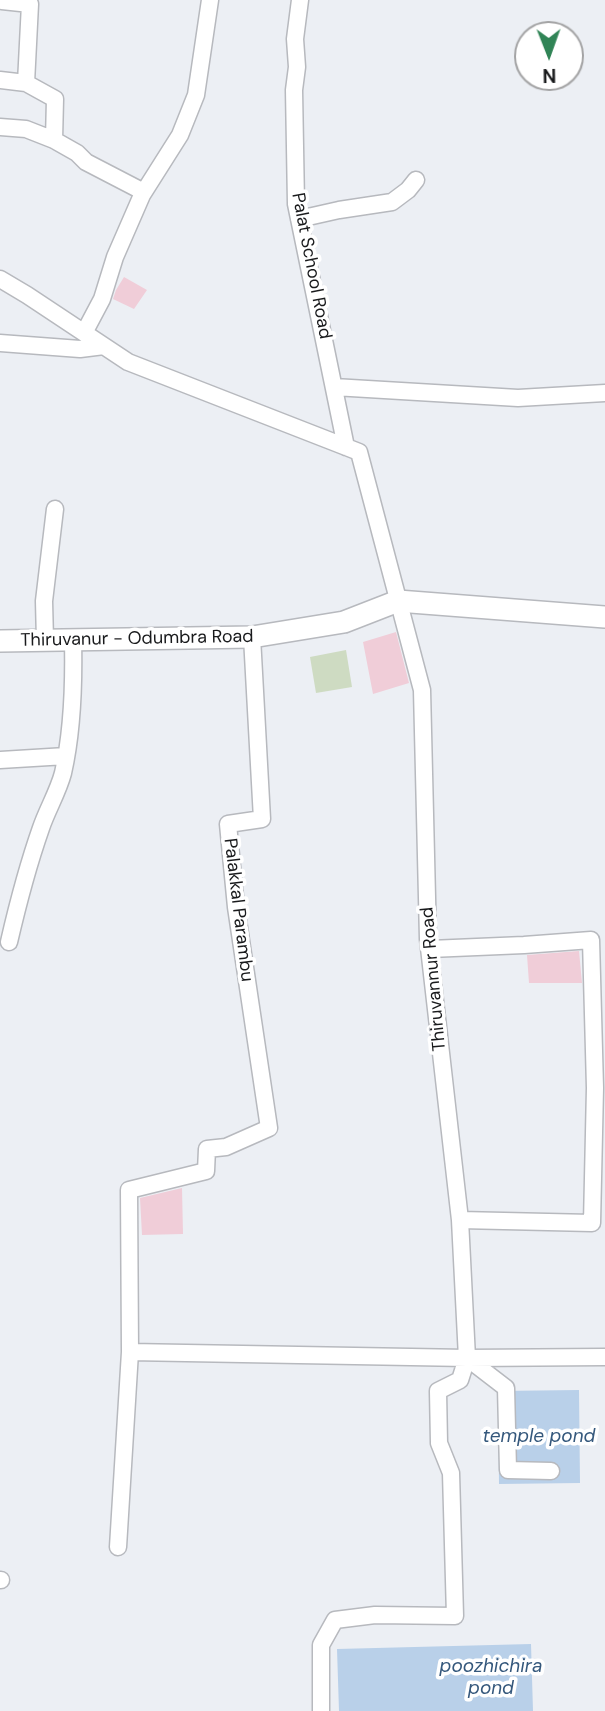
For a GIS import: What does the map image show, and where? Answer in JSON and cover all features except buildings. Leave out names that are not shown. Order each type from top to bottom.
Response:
[{"type":"main road","name":"Thiruvanur - Odumbra Road","points":[[0,641],[252,637],[344,622],[398,601],[605,617]]},
{"type":"street","points":[[2,0],[30,4],[26,83]]},
{"type":"street","points":[[84,333],[102,299],[142,195],[180,135],[196,95],[210,0]]},
{"type":"street","name":"Palat School Road","points":[[300,0],[295,39],[296,204],[346,447]]},
{"type":"street","points":[[0,80],[26,83],[55,99],[54,139]]},
{"type":"street","points":[[0,127],[26,128],[54,139],[86,162],[140,190],[142,195]]},
{"type":"street","points":[[299,219],[392,202],[416,180]]},
{"type":"street","points":[[0,279],[128,362],[346,447]]},
{"type":"street","points":[[0,343],[80,349],[104,346]]},
{"type":"street","points":[[334,387],[518,398],[605,393]]},
{"type":"street","name":"Thiruvannur Road","points":[[346,447],[359,452],[422,690],[429,949],[460,1220],[467,1358]]},
{"type":"street","points":[[44,641],[44,601],[55,509]]},
{"type":"street","name":"Palakkal Parambu","points":[[130,1352],[129,1190],[206,1171],[207,1149],[226,1147],[269,1128],[236,907],[228,824],[262,819],[252,637]]},
{"type":"street","points":[[9,942],[27,868],[62,776],[74,696],[73,640]]},
{"type":"street","points":[[0,760],[66,756]]},
{"type":"street","points":[[429,949],[524,946],[598,939],[599,1055],[595,1088],[592,1223],[460,1220]]},
{"type":"street","points":[[117,1547],[130,1352],[467,1358],[605,1357]]},
{"type":"street","points":[[467,1358],[506,1388],[508,1470],[551,1471]]},
{"type":"street","points":[[321,1711],[321,1646],[335,1620],[375,1615],[455,1616],[451,1473],[439,1443],[438,1391],[460,1380],[467,1358]]},
{"type":"green space","points":[[346,650],[352,687],[316,693],[310,657]]},
{"type":"water","name":"temple pond","points":[[579,1390],[580,1483],[499,1484],[498,1391]]},
{"type":"water","name":"poozhichira pond","points":[[531,1644],[533,1711],[339,1711],[337,1649]]}]
